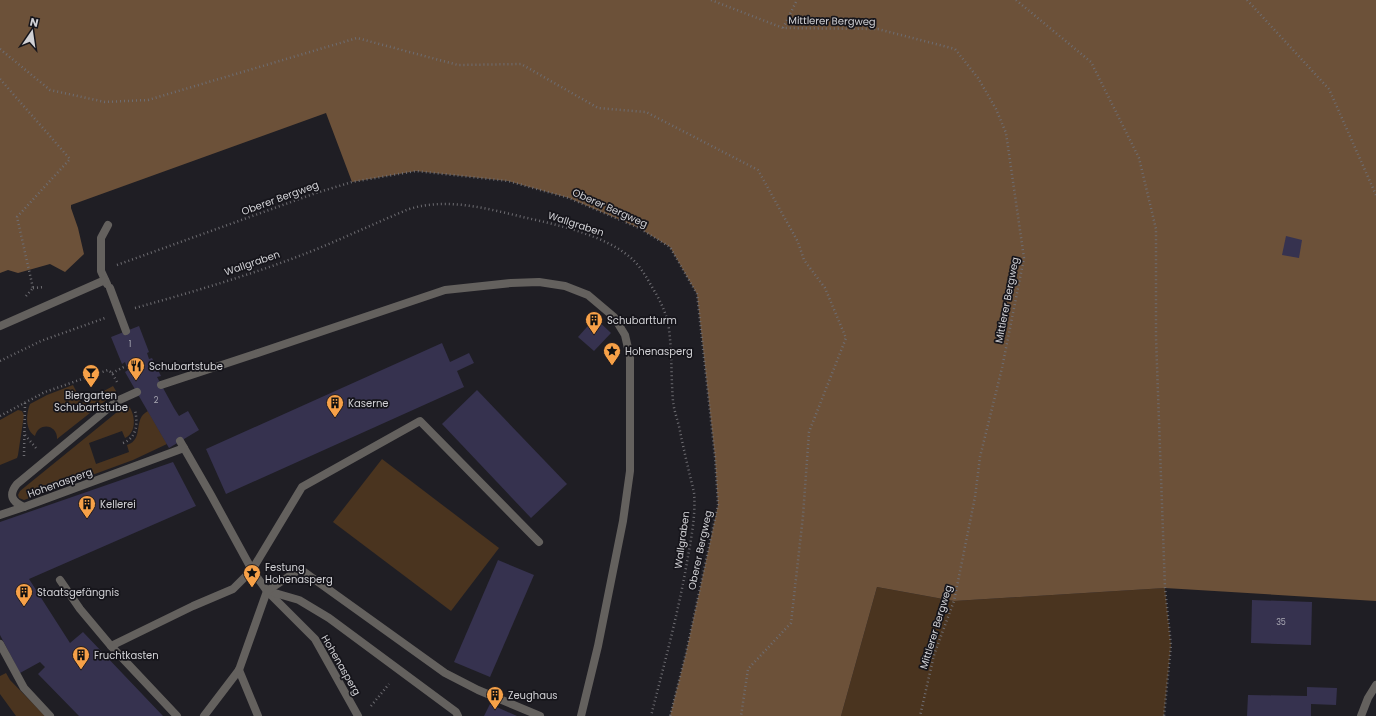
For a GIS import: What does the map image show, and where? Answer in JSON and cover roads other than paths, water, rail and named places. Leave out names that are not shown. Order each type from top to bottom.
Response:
[{"type":"street","points":[[108,225],[101,238],[101,271],[110,288],[126,331]]},
{"type":"street","points":[[0,326],[105,280]]},
{"type":"street","points":[[161,385],[445,290],[511,283],[539,282],[565,286],[588,295],[614,317],[625,335],[630,357],[630,471],[621,529],[598,646],[581,716]]},
{"type":"street","name":"Hohenasperg","points":[[131,394],[117,401],[17,484],[12,492],[14,501],[24,507],[182,444],[252,570],[268,591],[315,639],[358,716]]},
{"type":"street","points":[[111,646],[192,606],[233,589],[252,570],[302,487],[420,420],[539,542]]},
{"type":"street","points":[[0,515],[24,507]]},
{"type":"street","points":[[204,716],[239,670],[268,591],[300,569],[445,673],[478,690],[540,716]]},
{"type":"street","points":[[60,580],[80,609],[111,646],[177,716]]},
{"type":"street","points":[[268,591],[299,600],[329,618],[456,712],[458,716]]},
{"type":"street","points":[[0,644],[24,688],[50,716]]},
{"type":"street","points":[[239,670],[258,716]]},
{"type":"street","points":[[1361,716],[1368,698],[1376,685]]},
{"type":"place","name":"Schubartturm","points":[[594,335]]},
{"type":"place","name":"Hohenasperg","points":[[612,366]]},
{"type":"place","name":"Schubartstube","points":[[136,381]]},
{"type":"place","name":"Biergarten Schubartstube","points":[[91,388]]},
{"type":"place","name":"Kaserne","points":[[335,418]]},
{"type":"place","name":"Kellerei","points":[[87,519]]},
{"type":"place","name":"Festung Hohenasperg","points":[[252,588]]},
{"type":"place","name":"Staatsgefängnis","points":[[24,607]]},
{"type":"place","name":"Fruchtkasten","points":[[81,670]]},
{"type":"place","name":"Zeughaus","points":[[495,710]]}]
